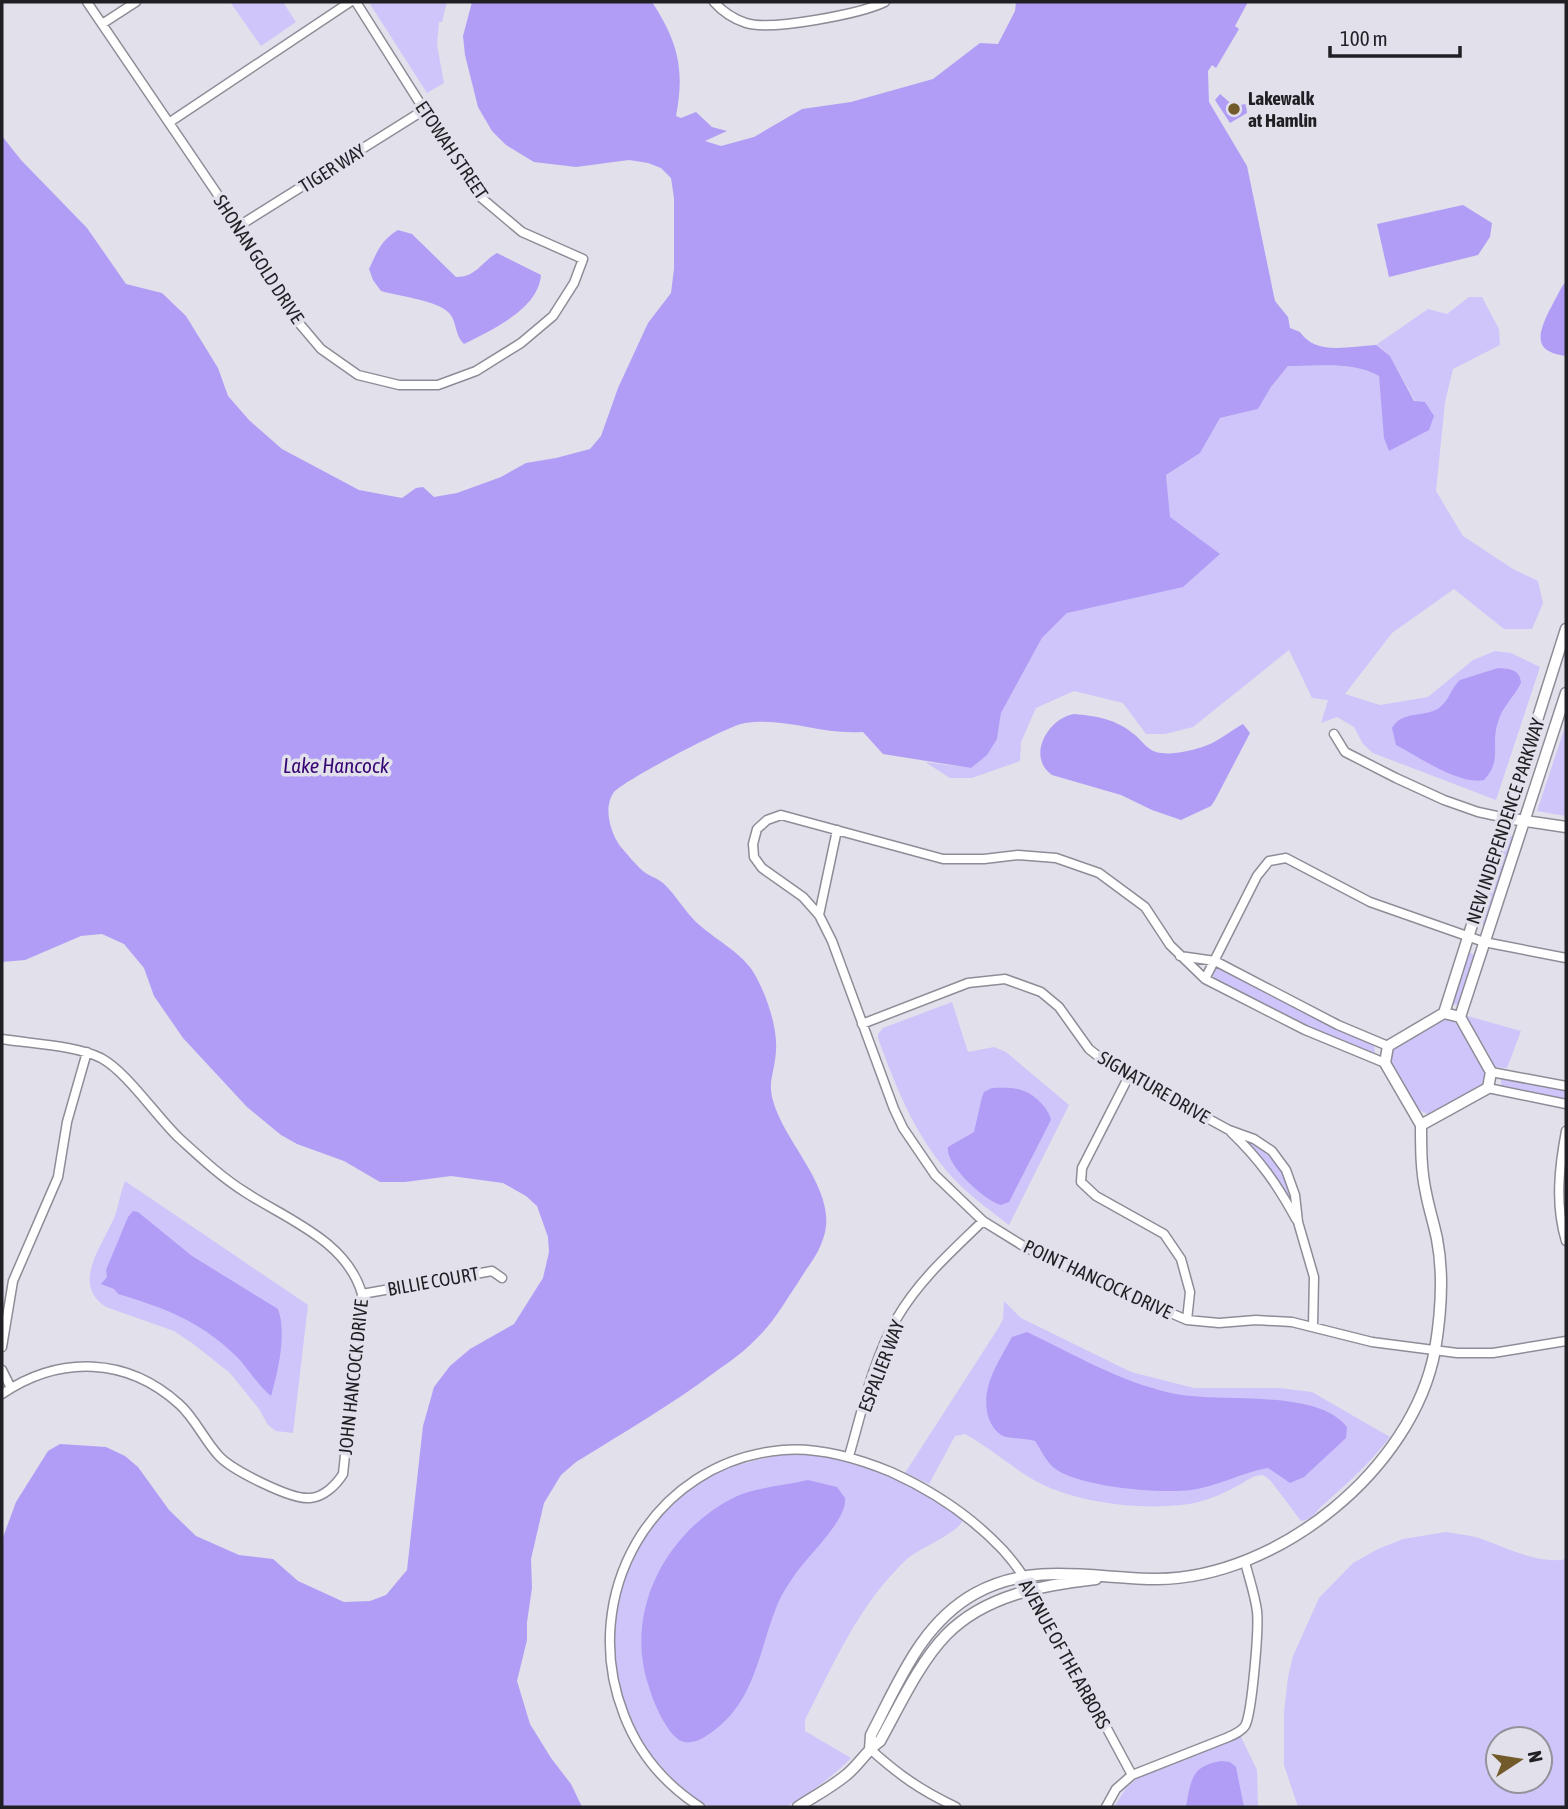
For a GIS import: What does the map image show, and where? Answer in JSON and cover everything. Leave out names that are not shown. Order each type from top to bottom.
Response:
[{"type":"street","name":"SHONAN GOLD DRIVE","points":[[87,2],[239,226],[293,316],[321,349],[358,375],[399,385],[438,384],[476,371],[521,343],[553,316],[573,283],[583,259]]},
{"type":"street","points":[[102,24],[136,2]]},
{"type":"street","points":[[170,122],[350,2]]},
{"type":"street","name":"ETOWAH STREET","points":[[356,2],[478,195],[522,232],[583,259]]},
{"type":"street","points":[[714,2],[734,18],[763,26],[778,26],[885,2]]},
{"type":"street","name":"TIGER WAY","points":[[239,226],[424,110]]},
{"type":"street","name":"NEW INDEPENDENCE PARKWAY","points":[[1444,1013],[1566,629]]},
{"type":"street","name":"NEW INDEPENDENCE PARKWAY","points":[[1460,1017],[1566,693]]},
{"type":"street","points":[[1334,734],[1345,751],[1444,800],[1478,812],[1566,827]]},
{"type":"street","name":"POINT HANCOCK DRIVE","points":[[1384,1063],[1305,1030],[1205,979],[1180,956],[1145,907],[1099,873],[1056,858],[1018,855],[984,859],[943,859],[781,816],[762,823],[754,836],[753,851],[758,863],[803,897],[819,915],[832,941],[894,1109],[913,1144],[946,1188],[983,1220],[1026,1247],[1100,1283],[1187,1320],[1219,1323],[1255,1320],[1292,1322],[1371,1342],[1434,1352],[1493,1353],[1566,1341]]},
{"type":"street","points":[[819,915],[837,830]]},
{"type":"street","points":[[1205,979],[1257,876],[1269,861],[1286,858],[1370,902],[1484,942],[1566,958]]},
{"type":"street","points":[[1180,956],[1215,961],[1338,1025],[1388,1046]]},
{"type":"street","name":"SIGNATURE DRIVE","points":[[862,1024],[968,983],[1005,979],[1041,992],[1059,1007],[1089,1049],[1108,1064],[1229,1130],[1254,1139],[1272,1151],[1286,1170],[1295,1195],[1298,1222],[1314,1277],[1313,1326]]},
{"type":"street","points":[[870,1749],[871,1735],[911,1658],[934,1626],[979,1591],[1023,1577],[1047,1573],[1072,1572],[1159,1579],[1205,1574],[1245,1562],[1299,1532],[1355,1491],[1377,1467],[1417,1407],[1434,1352],[1441,1291],[1437,1240],[1425,1191],[1421,1125],[1384,1063],[1388,1046],[1444,1013],[1460,1017],[1491,1072],[1488,1088]]},
{"type":"street","name":"JOHN HANCOCK DRIVE","points":[[2,1039],[87,1052],[104,1060],[129,1083],[163,1123],[209,1165],[243,1191],[336,1250],[359,1283],[362,1294],[343,1474],[337,1483],[312,1498],[297,1497],[241,1472],[220,1457],[182,1406],[158,1387],[131,1374],[97,1366],[75,1366],[43,1374],[2,1394]]},
{"type":"street","points":[[2,1348],[13,1280],[58,1177],[72,1099],[87,1052]]},
{"type":"street","points":[[1491,1072],[1566,1086]]},
{"type":"street","points":[[1129,1076],[1082,1168],[1082,1182],[1096,1196],[1164,1234],[1181,1259],[1190,1292],[1187,1320]]},
{"type":"street","points":[[1421,1125],[1488,1088],[1566,1104]]},
{"type":"street","name":"SIGNATURE DRIVE","points":[[1229,1130],[1257,1156],[1277,1183],[1298,1222]]},
{"type":"street","points":[[1566,1131],[1560,1166],[1559,1196],[1566,1241]]},
{"type":"street","name":"ESPALIER WAY","points":[[849,1456],[877,1363],[896,1319],[928,1274],[983,1220]]},
{"type":"street","name":"BILLIE COURT","points":[[362,1294],[492,1271],[502,1279]]},
{"type":"street","points":[[2,1277],[13,1280]]},
{"type":"street","points":[[2,1370],[11,1388]]},
{"type":"street","name":"AVENUE OF THE ARBORS","points":[[700,1807],[670,1785],[654,1766],[636,1741],[619,1702],[609,1642],[614,1597],[622,1572],[643,1531],[692,1481],[746,1457],[783,1450],[849,1456],[929,1490],[957,1508],[1003,1551],[1032,1590],[1132,1774]]},
{"type":"street","points":[[1106,1807],[1116,1789],[1132,1774],[1226,1738],[1246,1725],[1251,1706],[1258,1635],[1256,1610],[1245,1562]]},
{"type":"street","points":[[798,1807],[845,1776],[880,1741],[930,1655],[962,1621],[984,1607],[1032,1590],[1117,1577]]},
{"type":"street","points":[[870,1749],[923,1792],[956,1807]]},
{"type":"shaded area","points":[[230,2],[283,2],[296,22],[261,46]]},
{"type":"shaded area","points":[[447,2],[442,22],[439,22],[437,45],[444,83],[427,93],[370,4]]},
{"type":"shaded area","points":[[1469,297],[1482,297],[1499,329],[1500,345],[1453,369],[1445,402],[1436,491],[1463,536],[1513,569],[1538,581],[1543,603],[1532,629],[1504,629],[1454,589],[1392,633],[1345,694],[1380,705],[1428,697],[1473,660],[1495,651],[1511,653],[1540,667],[1496,800],[1373,753],[1363,744],[1354,727],[1337,717],[1321,723],[1328,700],[1312,698],[1289,650],[1193,727],[1165,734],[1146,734],[1123,703],[1074,691],[1036,708],[1021,742],[1020,761],[972,778],[950,778],[925,762],[971,768],[997,739],[1001,713],[1042,638],[1067,613],[1219,555],[1169,517],[1166,475],[1200,453],[1220,418],[1258,409],[1288,366],[1335,365],[1369,371],[1379,376],[1382,401],[1415,401],[1390,356],[1376,345],[1428,309],[1447,314]]},
{"type":"shaded area","points":[[1566,724],[1566,816],[1537,811]]},
{"type":"shaded area","points":[[1505,834],[1514,837],[1486,926],[1476,923]]},
{"type":"shaded area","points":[[1469,952],[1476,956],[1459,1006],[1451,1003],[1466,954]]},
{"type":"shaded area","points":[[1219,968],[1337,1029],[1374,1044],[1374,1054],[1332,1039],[1217,980],[1212,975],[1214,969]]},
{"type":"shaded area","points":[[952,1002],[968,1052],[994,1047],[1006,1052],[1069,1105],[1009,1225],[961,1186],[929,1148],[900,1095],[878,1038],[883,1028]]},
{"type":"shaded area","points":[[1464,1015],[1521,1031],[1507,1068],[1493,1067],[1490,1056]]},
{"type":"shaded area","points":[[1447,1019],[1458,1024],[1487,1076],[1482,1087],[1430,1115],[1417,1109],[1389,1059],[1394,1048]]},
{"type":"shaded area","points":[[1501,1078],[1566,1091],[1566,1102],[1501,1087]]},
{"type":"shaded area","points":[[1240,1134],[1275,1163],[1286,1180],[1293,1204],[1291,1205]]},
{"type":"shaded area","points":[[125,1181],[308,1305],[293,1433],[276,1431],[268,1425],[259,1409],[230,1373],[192,1343],[174,1331],[106,1307],[95,1297],[90,1286],[93,1262],[116,1213]]},
{"type":"shaded area","points":[[1004,1301],[1021,1318],[1131,1372],[1194,1388],[1279,1388],[1312,1392],[1390,1437],[1350,1481],[1311,1517],[1301,1521],[1270,1480],[1263,1475],[1253,1477],[1214,1497],[1189,1504],[1150,1506],[1108,1503],[1067,1494],[1032,1479],[965,1434],[955,1436],[929,1484],[905,1473],[999,1327],[1003,1319]]},
{"type":"shaded area","points":[[783,1455],[821,1456],[863,1466],[915,1489],[963,1520],[946,1536],[906,1560],[889,1577],[849,1635],[805,1720],[805,1731],[851,1758],[820,1784],[787,1806],[713,1807],[692,1796],[677,1783],[660,1765],[637,1731],[622,1694],[615,1655],[616,1616],[626,1578],[642,1542],[667,1510],[698,1484],[718,1473]]},
{"type":"shaded area","points":[[1446,1532],[1479,1538],[1545,1560],[1566,1559],[1566,1807],[1298,1807],[1284,1765],[1284,1712],[1293,1656],[1319,1598],[1353,1563],[1403,1539]]},
{"type":"shaded area","points":[[1240,1735],[1257,1770],[1258,1807],[1114,1807],[1126,1788],[1142,1774],[1229,1742]]},
{"type":"water","name":"Lake Hancock","points":[[472,2],[652,2],[668,30],[677,56],[680,84],[676,116],[681,118],[696,112],[712,127],[727,131],[705,141],[721,146],[754,137],[802,109],[851,102],[933,79],[980,43],[998,44],[1015,11],[1016,2],[1248,2],[1235,26],[1239,29],[1216,68],[1212,65],[1208,71],[1209,102],[1247,166],[1275,301],[1288,317],[1290,328],[1315,344],[1334,348],[1376,345],[1390,356],[1414,401],[1425,402],[1434,416],[1429,430],[1389,451],[1384,438],[1379,376],[1346,366],[1288,366],[1258,409],[1220,418],[1200,453],[1166,475],[1170,517],[1220,554],[1183,587],[1067,613],[1042,638],[1001,713],[997,739],[987,755],[971,768],[883,754],[863,732],[832,731],[775,722],[745,723],[719,733],[655,766],[614,792],[608,812],[613,834],[620,846],[643,871],[667,887],[696,922],[740,956],[757,978],[770,1009],[775,1031],[776,1051],[771,1087],[773,1102],[819,1188],[826,1220],[822,1243],[816,1255],[765,1330],[733,1359],[681,1396],[576,1462],[561,1475],[544,1503],[531,1559],[532,1588],[527,1640],[517,1681],[530,1724],[571,1784],[582,1807],[2,1807],[2,1540],[16,1502],[48,1451],[60,1444],[106,1447],[125,1456],[138,1467],[169,1510],[196,1536],[239,1555],[273,1559],[298,1581],[344,1602],[370,1601],[386,1595],[407,1570],[423,1426],[434,1387],[450,1366],[470,1349],[514,1324],[543,1278],[549,1252],[548,1237],[537,1206],[526,1196],[503,1183],[451,1176],[405,1182],[380,1182],[344,1161],[297,1144],[281,1135],[247,1107],[183,1038],[154,996],[144,968],[124,944],[102,934],[81,936],[25,960],[2,962],[2,136],[21,160],[87,228],[126,284],[162,293],[186,316],[218,368],[228,396],[249,420],[282,449],[359,490],[402,498],[416,488],[423,487],[434,497],[457,493],[501,477],[526,463],[590,449],[601,436],[618,388],[648,323],[671,293],[674,269],[674,198],[671,178],[661,168],[629,160],[576,167],[534,162],[506,145],[492,131],[478,107],[465,55],[463,36]]},
{"type":"water","name":"Lakewalk at Hamlin","points":[[1220,94],[1234,106],[1246,104],[1247,113],[1230,123],[1215,100]]},
{"type":"water","points":[[1463,205],[1492,223],[1490,237],[1478,255],[1389,277],[1377,224]]},
{"type":"water","points":[[398,230],[412,234],[456,277],[469,275],[497,253],[541,275],[538,287],[532,299],[512,317],[464,344],[445,309],[428,302],[381,291],[373,280],[369,269],[375,257],[383,242]]},
{"type":"water","points":[[1566,281],[1566,356],[1543,347],[1541,335],[1549,311]]},
{"type":"water","points":[[1498,668],[1516,672],[1521,683],[1500,717],[1496,731],[1495,759],[1484,780],[1464,779],[1396,745],[1392,728],[1396,722],[1407,716],[1439,708],[1460,680]]},
{"type":"water","points":[[1074,714],[1113,722],[1135,735],[1150,749],[1162,753],[1205,746],[1243,724],[1250,733],[1211,806],[1181,820],[1121,795],[1052,775],[1044,767],[1041,758],[1044,739],[1056,723]]},
{"type":"water","points":[[992,1088],[1014,1088],[1030,1094],[1044,1106],[1051,1120],[1009,1202],[1001,1205],[986,1197],[967,1181],[953,1163],[948,1147],[974,1132],[984,1092]]},
{"type":"water","points":[[133,1211],[138,1212],[192,1256],[278,1309],[282,1341],[271,1396],[236,1356],[209,1334],[181,1317],[118,1294],[114,1289],[101,1284],[107,1277],[106,1270]]},
{"type":"water","points":[[1027,1332],[1116,1375],[1171,1393],[1265,1399],[1313,1406],[1332,1415],[1347,1427],[1346,1438],[1304,1477],[1290,1483],[1268,1468],[1201,1488],[1177,1491],[1120,1488],[1081,1480],[1054,1468],[1035,1441],[1003,1436],[994,1429],[989,1419],[986,1397],[996,1366],[1012,1337]]},
{"type":"water","points":[[808,1480],[837,1487],[845,1498],[840,1517],[782,1596],[750,1684],[734,1711],[704,1738],[692,1742],[681,1741],[671,1732],[657,1709],[642,1659],[642,1630],[656,1577],[689,1530],[710,1512],[743,1494]]},
{"type":"water","points":[[1221,1761],[1230,1762],[1236,1767],[1244,1807],[1186,1807],[1194,1776],[1204,1766]]},
{"type":"place","name":"Lakewalk at Hamlin","points":[[1234,109]]}]
